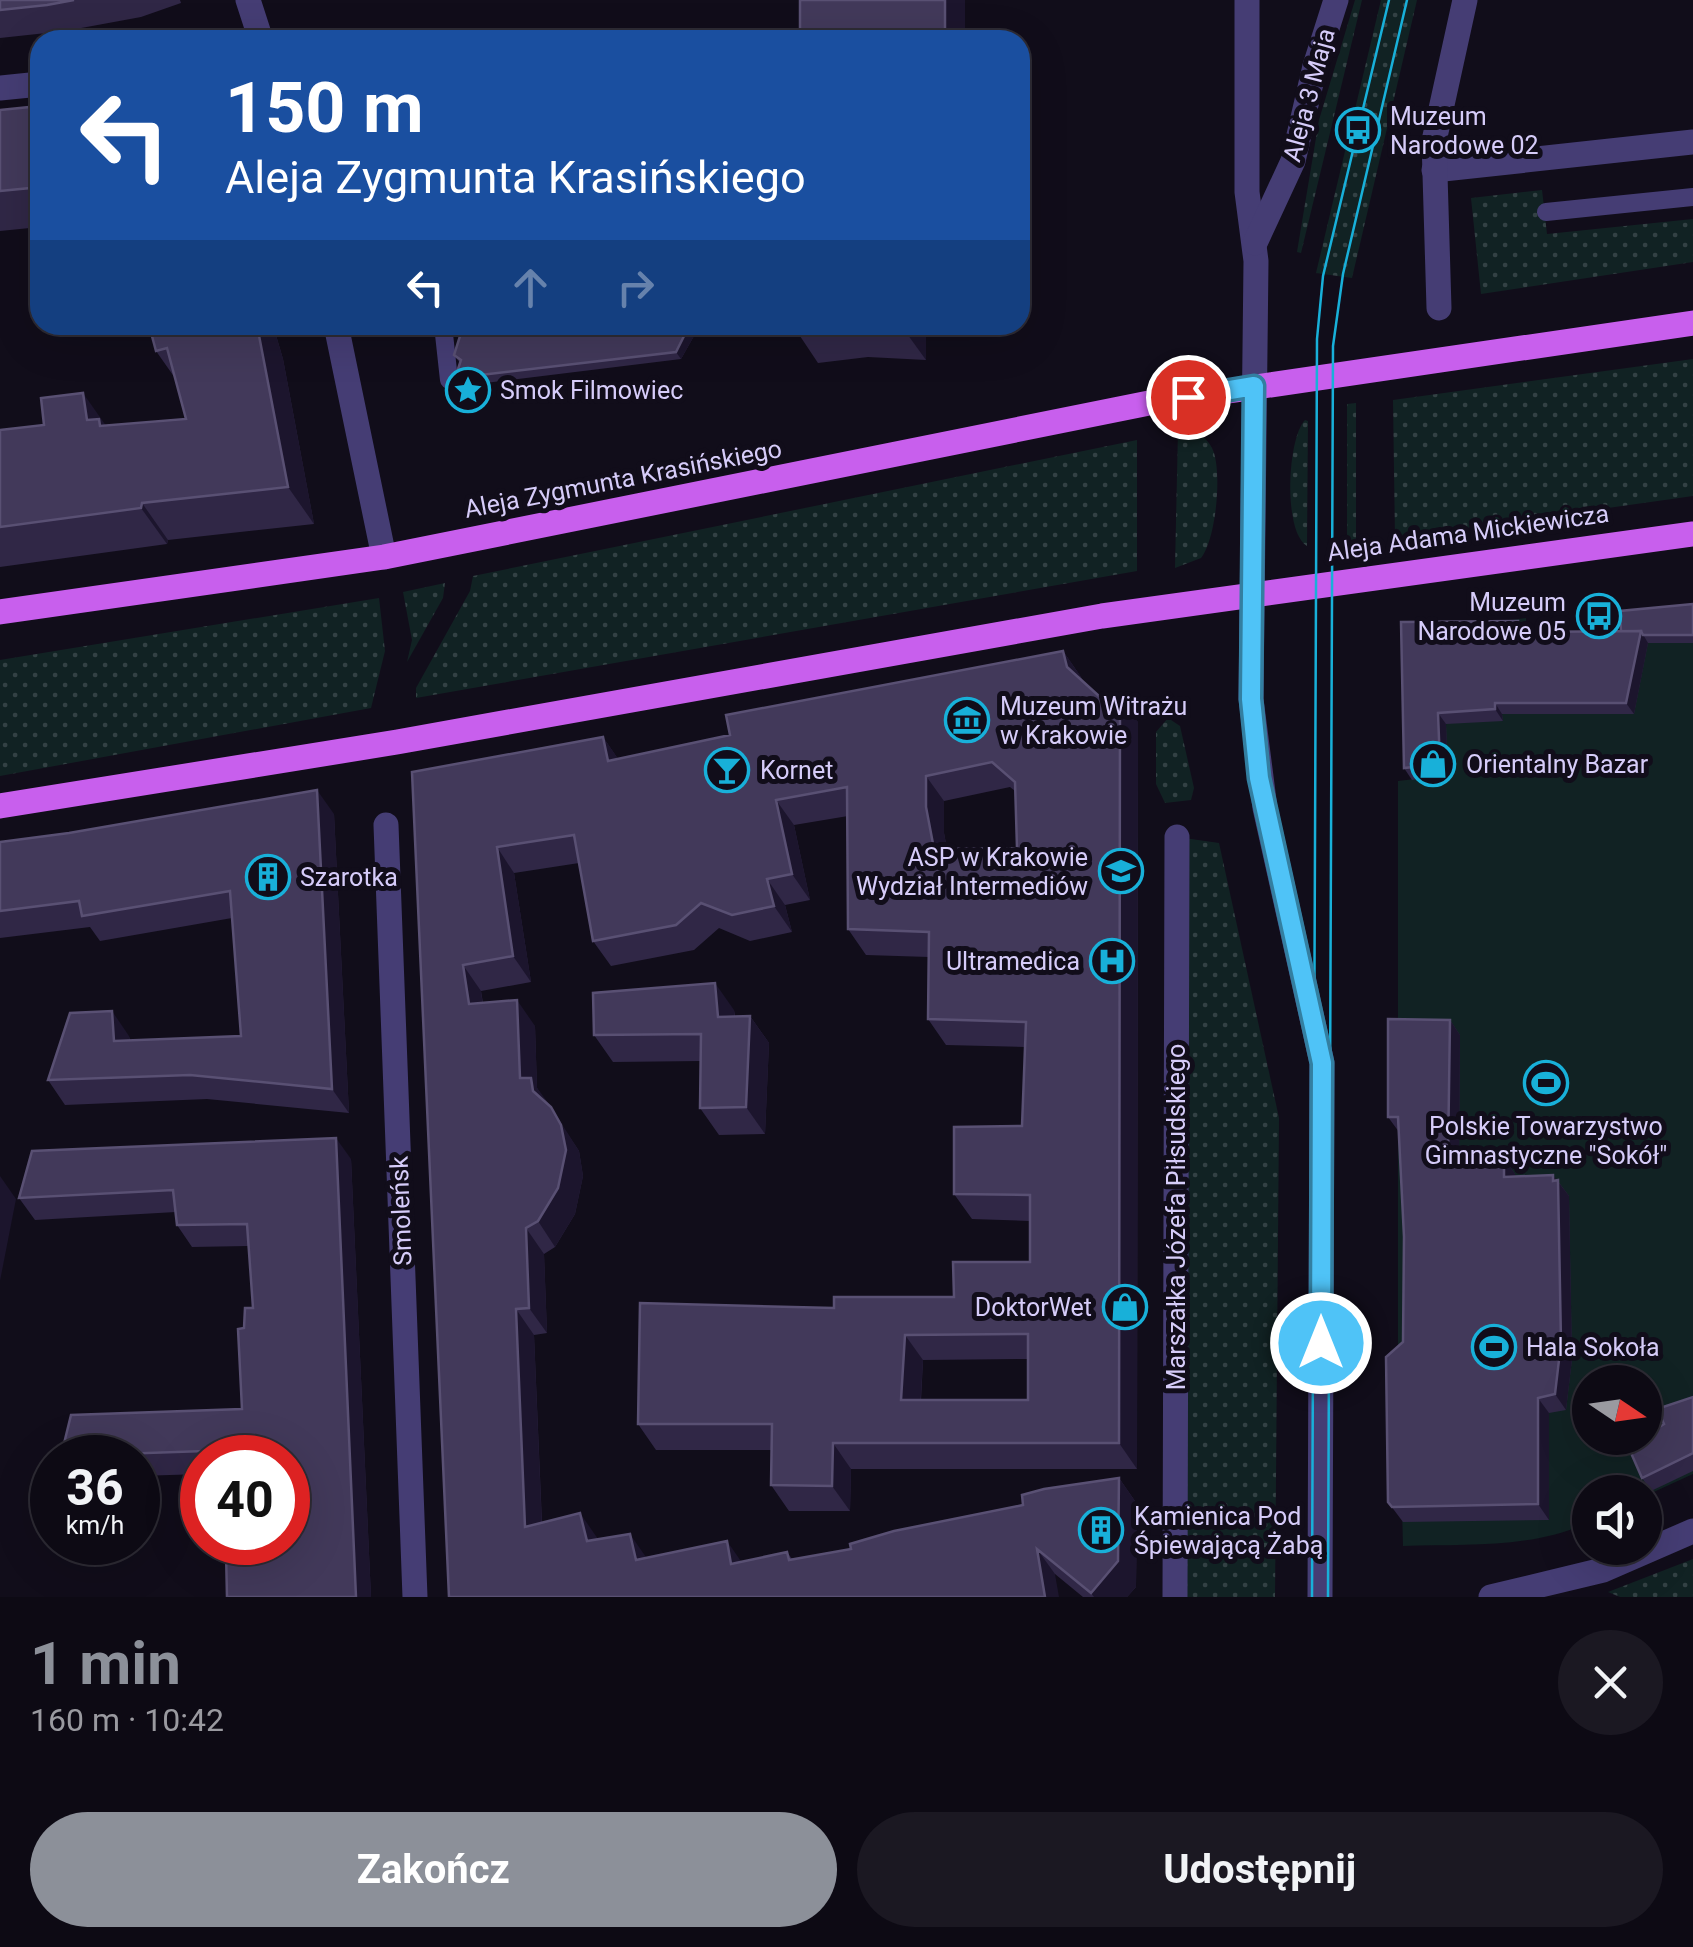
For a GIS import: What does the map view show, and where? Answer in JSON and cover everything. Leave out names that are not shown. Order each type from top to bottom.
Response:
[{"type":"main road","points":[[1254,386],[1693,323]]},
{"type":"main road","name":"Aleja Zygmunta Krasińskiego","points":[[0,612],[384,557],[1254,386]]},
{"type":"main road","name":"Aleja Adama Mickiewicza","points":[[1251,594],[1693,534]]},
{"type":"main road","points":[[0,806],[1251,594]]},
{"type":"street","points":[[248,0],[258,30]]},
{"type":"street","points":[[1248,0],[1247,192],[1256,243],[1251,699],[1259,778],[1322,1063],[1320,1597]]},
{"type":"street","name":"Aleja 3 Maja","points":[[1256,243],[1294,161],[1314,66],[1336,0]]},
{"type":"street","points":[[1439,308],[1434,141],[1465,0]]},
{"type":"street","points":[[0,88],[30,85]]},
{"type":"street","points":[[1434,170],[1693,142]]},
{"type":"street","points":[[338,335],[384,557]]},
{"type":"street","name":"Smoleńsk","points":[[386,825],[416,1597]]},
{"type":"street","name":"Marszałka Józefa Piłsudskiego","points":[[1175,1597],[1177,837]]},
{"type":"street","points":[[1491,1597],[1603,1570],[1693,1531]]},
{"type":"lane","points":[[1546,212],[1693,197]]},
{"type":"lane","points":[[444,335],[449,380]]},
{"type":"shaded area","points":[[1355,0],[1362,0],[1301,253],[1297,252],[1319,120]]},
{"type":"shaded area","points":[[1381,0],[1417,0],[1352,278],[1316,273]]},
{"type":"shaded area","points":[[1542,190],[1547,234],[1693,219],[1693,262],[1481,294],[1471,198]]},
{"type":"shaded area","points":[[1693,359],[1693,496],[1395,538],[1393,400]]},
{"type":"shaded area","points":[[1356,403],[1356,547],[1347,543],[1347,404]]},
{"type":"shaded area","points":[[1305,420],[1307,546],[1294,523],[1290,485],[1294,446]]},
{"type":"shaded area","points":[[1178,430],[1198,434],[1209,443],[1215,458],[1217,487],[1206,549],[1201,558],[1175,568]]},
{"type":"shaded area","points":[[1137,440],[1137,571],[416,698],[416,688],[470,591],[473,576]]},
{"type":"shaded area","points":[[445,583],[443,598],[407,662],[412,640],[403,592]]},
{"type":"shaded area","points":[[379,598],[385,651],[371,708],[0,776],[0,660]]},
{"type":"shaded area","name":"Polskie Towarzystwo Gimnastyczne \"Sokół\"","points":[[1526,618],[1527,643],[1693,643],[1693,1474],[1662,1488],[1662,1475],[1572,1475],[1572,1529],[1522,1541],[1403,1546],[1398,1366],[1398,781],[1415,779],[1414,726],[1497,635],[1502,621]]},
{"type":"shaded area","points":[[1168,718],[1180,726],[1194,788],[1191,800],[1165,803],[1156,784],[1156,732]]},
{"type":"shaded area","points":[[1177,837],[1219,843],[1279,1118],[1275,1597],[1176,1597]]},
{"type":"shaded area","points":[[1693,1559],[1693,1597],[1620,1597],[1608,1592]]},
{"type":"building","points":[[0,0],[74,0],[0,10]]},
{"type":"building","points":[[800,0],[945,0],[945,30],[800,30]]},
{"type":"building","points":[[30,107],[30,188],[0,191],[0,110]]},
{"type":"building","points":[[152,335],[259,335],[288,487],[142,503],[141,508],[0,527],[0,430],[44,425],[41,398],[83,393],[87,420],[99,419],[100,426],[186,419],[167,348],[156,351]]},
{"type":"building","points":[[460,335],[684,335],[676,352],[455,378],[461,360],[454,355]]},
{"type":"building","points":[[1693,604],[1693,635],[1621,632],[1620,611]]},
{"type":"building","points":[[1518,621],[1518,632],[1641,631],[1626,703],[1495,703],[1495,709],[1438,713],[1440,764],[1404,768],[1401,622]]},
{"type":"building","points":[[1063,651],[1067,667],[1100,697],[1120,697],[1119,1443],[833,1443],[832,1486],[771,1485],[772,1424],[638,1424],[640,1303],[834,1308],[834,1297],[954,1297],[953,1262],[1030,1262],[1030,1195],[954,1194],[954,1127],[1022,1126],[1026,1022],[928,1019],[929,932],[848,929],[847,787],[776,800],[792,874],[767,879],[774,906],[732,915],[701,903],[676,925],[593,941],[574,835],[497,847],[513,956],[463,965],[469,1004],[517,1000],[520,1078],[531,1078],[533,1091],[551,1107],[561,1125],[566,1150],[558,1188],[538,1221],[526,1228],[529,1308],[516,1309],[525,1527],[580,1513],[587,1541],[630,1534],[636,1560],[727,1541],[731,1564],[787,1552],[789,1560],[851,1549],[850,1544],[894,1531],[1023,1505],[1022,1495],[1044,1489],[1119,1478],[1118,1561],[1091,1593],[1037,1549],[1045,1597],[449,1597],[412,772],[603,737],[608,761],[730,735],[726,715]],"holes":[[[992,762],[1015,782],[1017,848],[934,849],[926,807],[926,776]],[[1028,1334],[1028,1400],[901,1400],[905,1335]]]},
{"type":"building","points":[[317,790],[332,1089],[190,1075],[48,1080],[70,1013],[112,1011],[114,1041],[241,1036],[230,891],[82,916],[79,901],[0,911],[0,842]]},
{"type":"building","points":[[715,983],[718,1017],[750,1016],[746,1107],[700,1108],[701,1034],[594,1035],[593,993]]},
{"type":"building","name":"Hala Sokoła","points":[[1388,1019],[1450,1020],[1448,1158],[1504,1158],[1504,1177],[1553,1175],[1553,1181],[1558,1180],[1561,1343],[1555,1394],[1538,1398],[1538,1504],[1392,1507],[1388,1502],[1386,1357],[1403,1342],[1404,1237],[1398,1117],[1388,1117]]},
{"type":"building","points":[[336,1138],[356,1597],[227,1597],[226,1565],[310,1565],[310,1435],[180,1435],[180,1452],[160,1453],[160,1435],[66,1435],[71,1415],[242,1409],[238,1329],[244,1328],[245,1308],[253,1308],[247,1224],[177,1225],[173,1190],[19,1198],[32,1151]]},
{"type":"building","points":[[1693,1397],[1693,1453],[1641,1475],[1632,1455],[1662,1455],[1662,1407]]},
{"type":"tram line","points":[[1312,1597],[1317,339],[1323,276],[1389,0]]},
{"type":"tram line","points":[[1328,1597],[1333,346],[1343,274],[1407,0]]},
{"type":"place","name":"Muzeum Narodowe 02","points":[[1358,130]]},
{"type":"place","name":"Smok Filmowiec","points":[[468,390]]},
{"type":"place","name":"Muzeum Narodowe 05","points":[[1599,616]]},
{"type":"place","name":"Muzeum Witrażu w Krakowie","points":[[967,720]]},
{"type":"place","name":"Orientalny Bazar","points":[[1433,764]]},
{"type":"place","name":"Kornet","points":[[727,770]]},
{"type":"place","name":"ASP w Krakowie Wydział Intermediów","points":[[1121,871]]},
{"type":"place","name":"Szarotka","points":[[268,877]]},
{"type":"place","name":"Ultramedica","points":[[1112,961]]},
{"type":"place","name":"Polskie Towarzystwo Gimnastyczne \"Sokół\"","points":[[1546,1083]]},
{"type":"place","name":"DoktorWet","points":[[1125,1307]]},
{"type":"place","name":"Hala Sokoła","points":[[1494,1347]]},
{"type":"place","name":"Kamienica Pod Śpiewającą Żabą","points":[[1101,1530]]},
{"type":"route","points":[[1188,397],[1254,386],[1251,699],[1259,778],[1322,1063],[1321,1343]]}]
